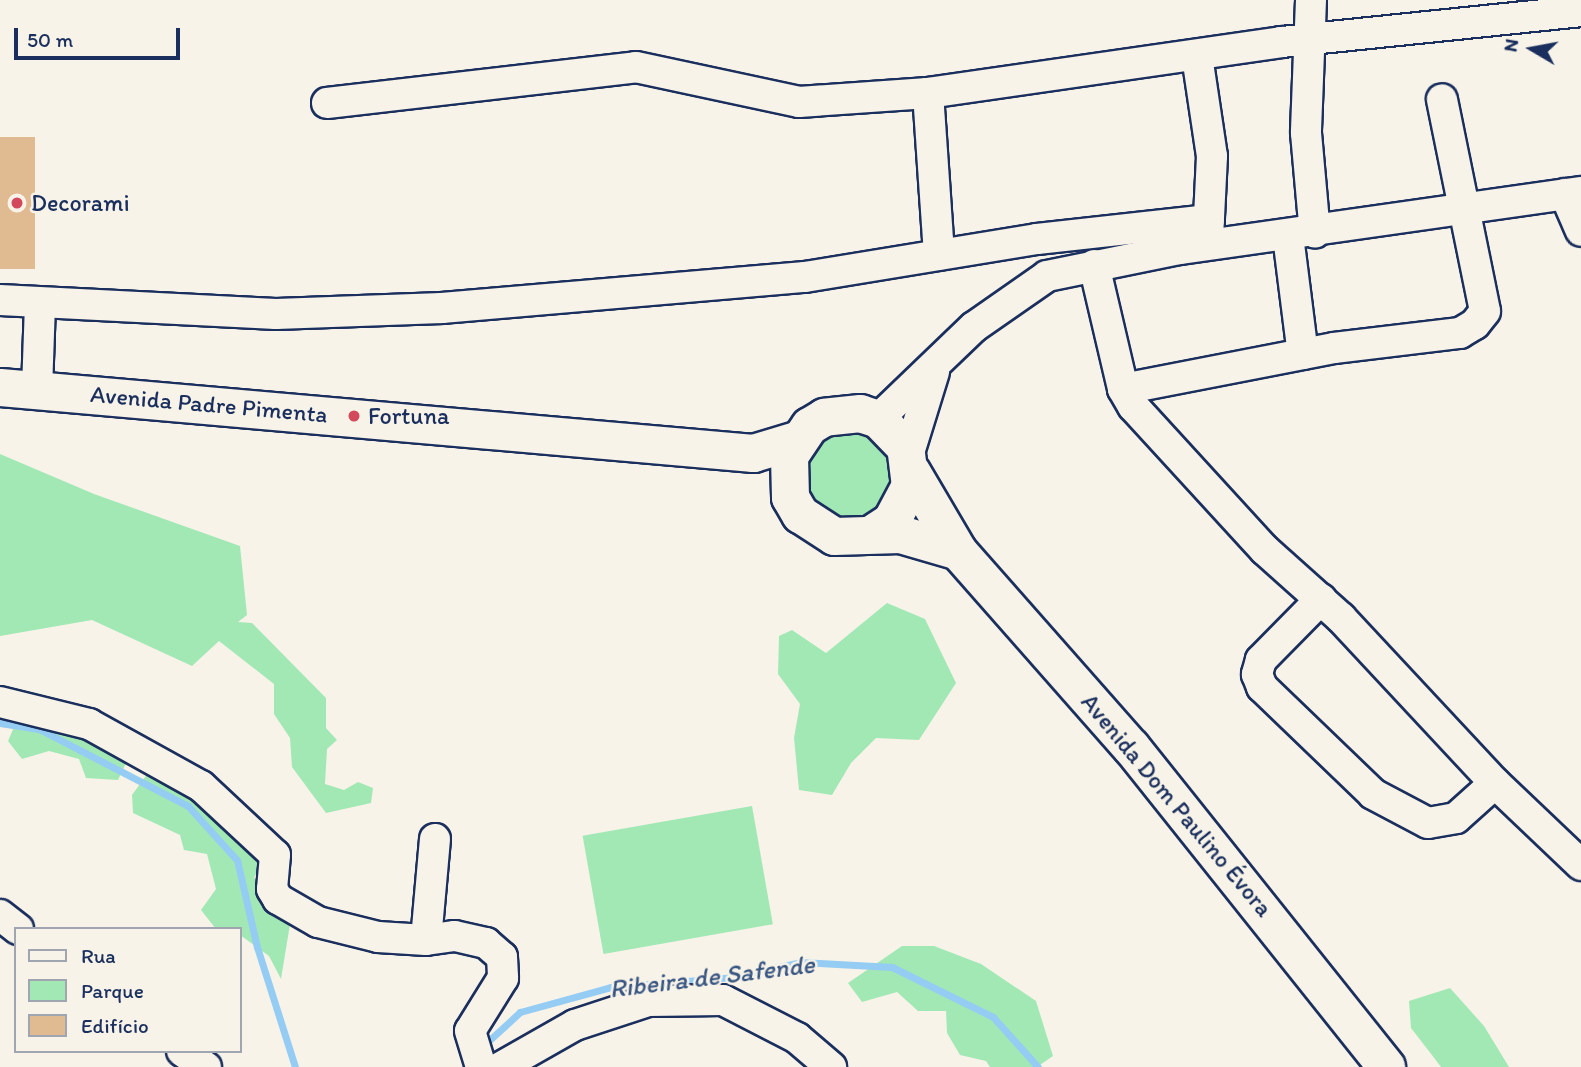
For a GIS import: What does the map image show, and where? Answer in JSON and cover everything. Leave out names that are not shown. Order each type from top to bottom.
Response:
[{"type":"main road","name":"Avenida Padre Pimenta","points":[[0,387],[753,453]]},
{"type":"main road","points":[[753,453],[796,440],[824,416],[860,413],[878,419],[894,430],[909,463],[903,505],[874,532]]},
{"type":"main road","points":[[796,440],[786,476],[790,497],[815,528],[834,536],[874,532],[958,551]]},
{"type":"main road","points":[[753,453],[786,476]]},
{"type":"main road","name":"Avenida Dom Paulino Évora","points":[[909,463],[958,551],[1131,747],[1321,978],[1386,1067]]},
{"type":"street","points":[[1303,354],[1302,234],[1313,41],[1311,0]]},
{"type":"street","points":[[327,103],[636,67],[799,102],[928,93],[1492,16],[1581,11]]},
{"type":"street","points":[[1197,56],[1212,156],[1209,232]]},
{"type":"street","points":[[928,93],[939,255]]},
{"type":"street","points":[[1123,389],[1303,354],[1460,333],[1475,324],[1485,311],[1442,99]]},
{"type":"street","points":[[0,300],[276,314],[442,308],[805,277],[939,255],[1209,232],[1302,234],[1573,193],[1581,231]]},
{"type":"street","points":[[878,419],[935,368],[974,327],[1028,284],[1209,232]]},
{"type":"street","points":[[1094,265],[1123,389],[1265,550],[1321,599],[1422,699],[1495,783],[1581,865]]},
{"type":"street","points":[[37,390],[40,303]]},
{"type":"street","points":[[909,463],[935,368]]},
{"type":"street","points":[[1321,599],[1261,660],[1257,674],[1262,687],[1373,794],[1428,822],[1456,818],[1495,783]]},
{"type":"street","points":[[0,702],[89,724],[201,786],[275,855],[272,889],[278,899],[318,922],[378,937],[426,940],[455,936],[486,943],[502,957],[503,978],[470,1031],[481,1067]]},
{"type":"street","points":[[426,940],[435,839]]},
{"type":"street","points":[[0,915],[15,927]]},
{"type":"street","points":[[1321,978],[1402,1067]]},
{"type":"street","points":[[500,1067],[575,1025],[648,1001],[723,1000],[797,1038],[831,1067]]},
{"type":"street","points":[[185,1053],[205,1067]]},
{"type":"green space","points":[[851,427],[869,431],[884,441],[894,456],[898,474],[894,492],[884,507],[869,517],[851,521],[833,517],[818,507],[808,492],[804,474],[808,456],[818,441],[833,431]]},
{"type":"green space","points":[[0,454],[94,494],[240,546],[247,615],[238,622],[252,623],[326,698],[326,728],[337,740],[327,749],[325,784],[344,790],[358,782],[373,788],[371,803],[326,813],[292,767],[290,738],[274,714],[274,684],[219,641],[192,666],[92,620],[0,636]]},
{"type":"green space","points":[[887,603],[925,619],[956,683],[919,740],[876,738],[851,763],[832,795],[799,790],[794,738],[800,704],[778,674],[779,636],[792,630],[826,653]]},
{"type":"green space","points":[[17,720],[69,726],[127,761],[118,780],[86,778],[79,759],[49,751],[22,759],[8,741]]},
{"type":"green space","points":[[156,762],[263,860],[254,878],[273,885],[293,906],[281,979],[269,956],[242,936],[242,927],[214,927],[201,910],[216,889],[207,854],[184,850],[180,835],[133,813],[132,795]]},
{"type":"green space","points":[[752,806],[773,924],[603,954],[583,836]]},
{"type":"green space","points":[[902,946],[934,946],[981,964],[1036,1001],[1053,1056],[1037,1067],[990,1067],[986,1061],[960,1055],[947,1033],[946,1011],[918,1011],[897,992],[862,1002],[848,983]]},
{"type":"green space","points":[[1450,988],[1484,1026],[1509,1067],[1441,1067],[1411,1028],[1409,1001]]},
{"type":"building","name":"Decorami","points":[[0,137],[35,137],[35,269],[0,269]]},
{"type":"waterway","name":"Ribeira de Safende","points":[[0,723],[39,729],[188,806],[237,860],[257,947],[295,1067]]},
{"type":"waterway","name":"Ribeira de Safende","points":[[484,1045],[520,1012],[611,987],[734,977],[801,962],[892,967],[993,1017],[1038,1067]]},
{"type":"place","name":"Decorami","points":[[17,203]]},
{"type":"place","name":"Fortuna","points":[[354,416]]}]
